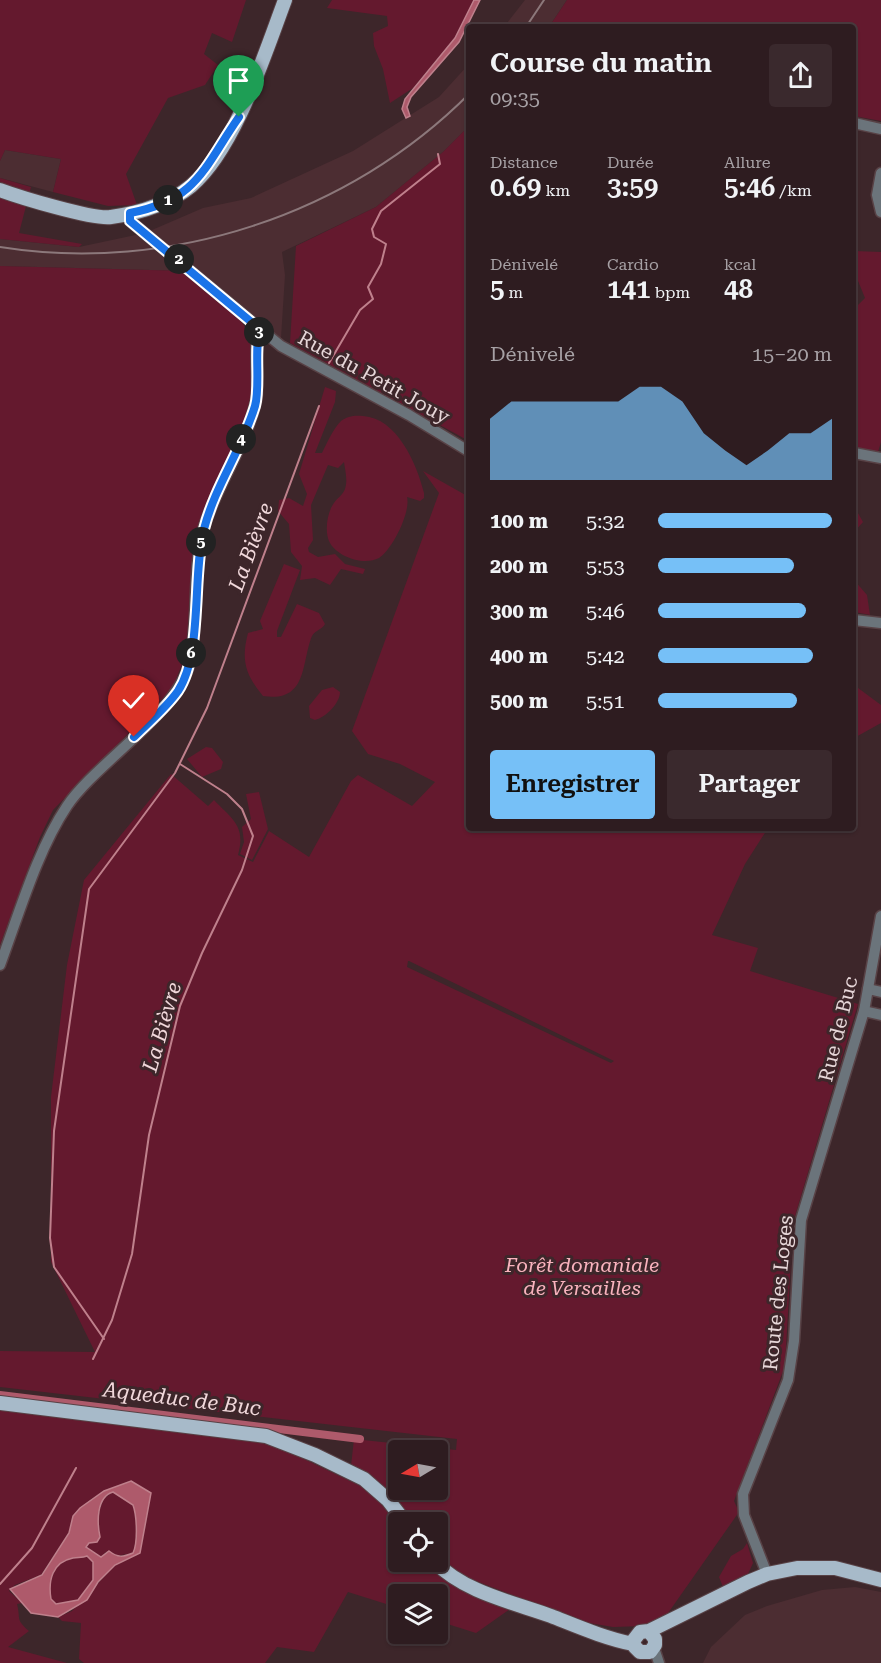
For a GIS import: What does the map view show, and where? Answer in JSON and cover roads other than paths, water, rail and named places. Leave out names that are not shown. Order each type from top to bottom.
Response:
[{"type":"main road","points":[[0,190],[100,216],[124,214],[153,207],[179,194],[197,180],[210,165],[246,101],[285,0]]},
{"type":"main road","points":[[0,183],[42,197],[124,214]]},
{"type":"main road","points":[[0,1402],[266,1436],[315,1455],[364,1479],[388,1500],[397,1512]]},
{"type":"main road","points":[[448,1572],[462,1583],[584,1629],[648,1650],[717,1599],[766,1574],[796,1568],[817,1567],[835,1568],[881,1580]]},
{"type":"street","points":[[856,123],[881,129]]},
{"type":"street","points":[[881,173],[877,195],[881,212]]},
{"type":"street","name":"Rue du Petit Jouy","points":[[124,214],[261,330],[292,353],[409,415],[466,450]]},
{"type":"street","points":[[0,965],[50,835],[68,804],[178,690],[190,663],[200,547],[212,504],[255,407],[259,381],[257,346],[261,330]]},
{"type":"street","points":[[856,453],[881,458]]},
{"type":"street","points":[[856,620],[881,622]]},
{"type":"street","name":"Rue de Buc","points":[[822,1149],[864,1011],[881,916]]},
{"type":"street","points":[[868,989],[881,992]]},
{"type":"street","points":[[864,1011],[881,1015]]},
{"type":"street","name":"Route des Loges","points":[[766,1574],[744,1515],[743,1494],[788,1380],[794,1341],[799,1237],[807,1196],[822,1149]]},
{"type":"waterway","name":"La Bièvre","points":[[329,363],[360,310],[373,299],[368,287],[381,264],[386,244],[374,237],[372,229],[381,211],[440,164],[438,154]]},
{"type":"waterway","name":"La Bièvre","points":[[104,1339],[54,1267],[50,1238],[54,1131],[89,889],[175,773],[207,708],[319,406]]},
{"type":"waterway","name":"La Bièvre","points":[[93,1359],[112,1320],[132,1254],[149,1135],[180,1006],[202,953],[242,870],[253,836],[242,809],[227,794],[180,764]]},
{"type":"waterway","name":"Aqueduc de Buc","points":[[0,1395],[360,1439]]},
{"type":"waterway","name":"La Bièvre","points":[[0,1584],[32,1548],[76,1468]]},
{"type":"railway","points":[[528,24],[544,0]]},
{"type":"railway","points":[[0,247],[64,253],[128,251],[191,242],[253,226],[313,202],[369,172],[422,136],[466,97]]},
{"type":"park label","name":"Forêt domaniale de Versailles","points":[[582,1276]]}]
